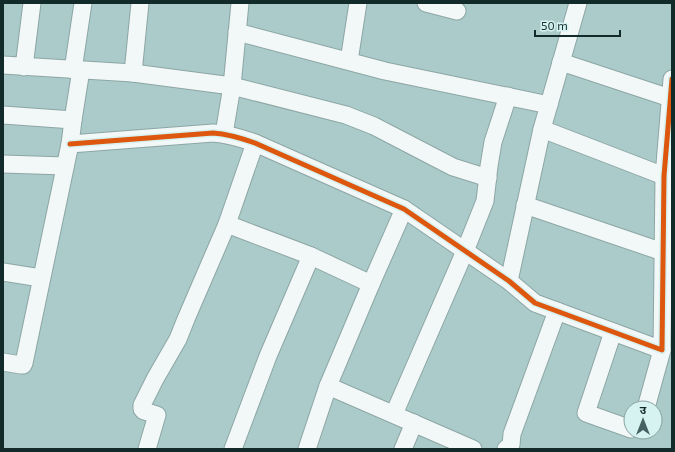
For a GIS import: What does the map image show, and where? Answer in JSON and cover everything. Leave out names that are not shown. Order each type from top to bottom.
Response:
[{"type":"street","points":[[24,67],[32,3]]},
{"type":"street","points":[[3,362],[21,365],[24,363],[70,144],[83,3]]},
{"type":"street","points":[[133,73],[140,3]]},
{"type":"street","points":[[224,134],[232,86],[240,3]]},
{"type":"street","points":[[349,61],[358,3]]},
{"type":"street","points":[[426,3],[457,11]]},
{"type":"street","points":[[509,281],[542,129],[578,3]]},
{"type":"street","points":[[238,32],[385,71],[549,105]]},
{"type":"street","points":[[561,62],[670,98]]},
{"type":"street","points":[[3,65],[133,73],[232,86],[346,115],[374,126],[453,167],[488,178]]},
{"type":"street","points":[[648,400],[662,350],[667,289],[663,252],[664,176],[672,79]]},
{"type":"street","points":[[394,414],[465,251],[485,201],[493,142],[508,96]]},
{"type":"street","points":[[3,115],[73,120]]},
{"type":"street","points":[[542,129],[664,176]]},
{"type":"street","points":[[70,144],[224,134],[237,136],[255,142],[404,209],[509,281],[535,303],[662,350]]},
{"type":"street","points":[[147,449],[157,415],[144,411],[142,409],[142,405],[178,339],[227,224],[255,142]]},
{"type":"street","points":[[3,164],[65,166]]},
{"type":"street","points":[[525,205],[663,252]]},
{"type":"street","points":[[307,449],[328,386],[404,209]]},
{"type":"street","points":[[227,224],[311,256],[371,284]]},
{"type":"street","points":[[233,449],[268,356],[311,256]]},
{"type":"street","points":[[3,272],[41,278]]},
{"type":"street","points":[[513,448],[512,434],[557,311]]},
{"type":"street","points":[[613,332],[586,413],[623,426]]},
{"type":"street","points":[[328,386],[473,449]]},
{"type":"street","points":[[403,449],[414,423]]},
{"type":"cycle path","points":[[70,144],[213,133],[229,135],[250,141],[404,209],[509,281],[535,303],[662,350],[664,176],[672,79]]}]
